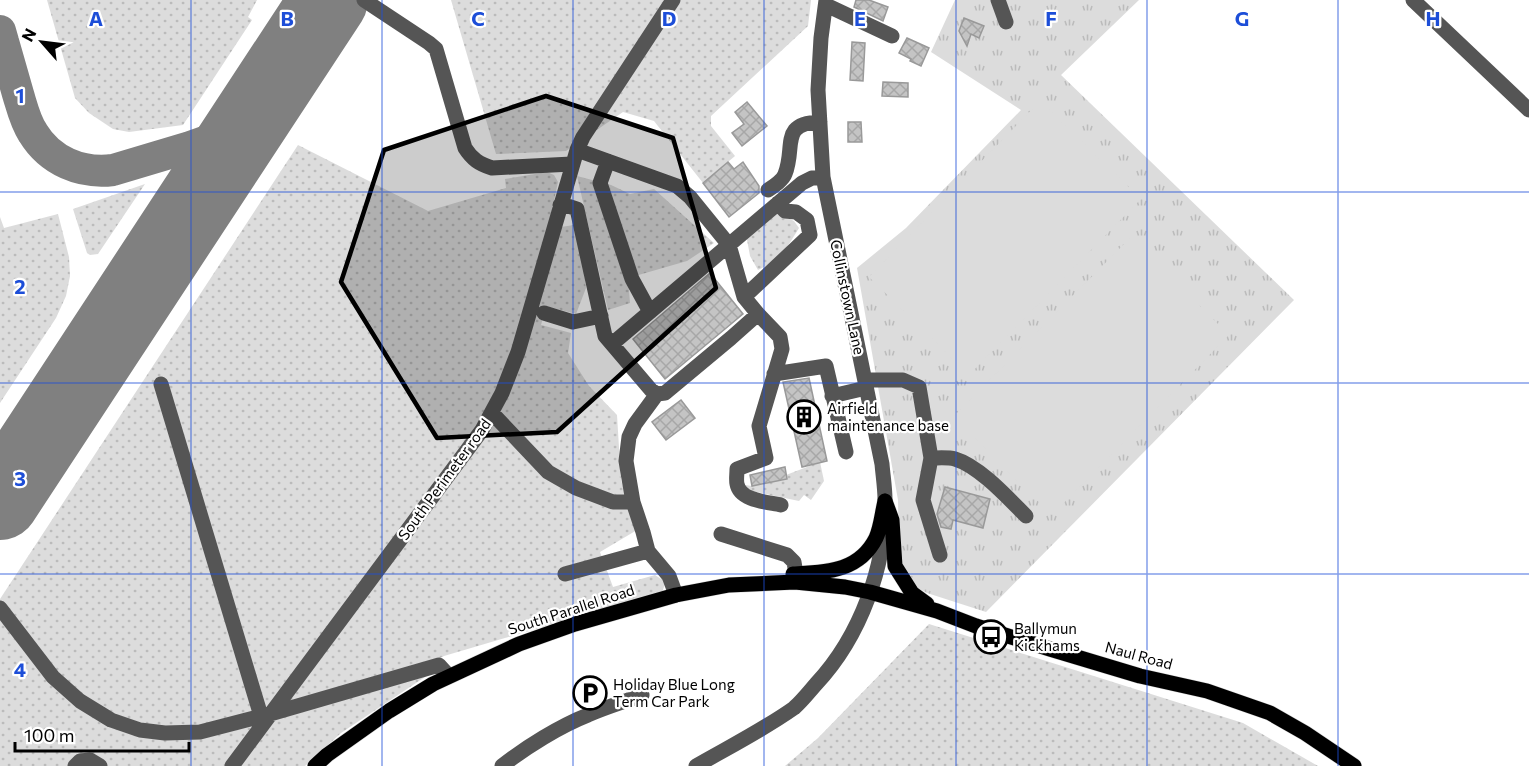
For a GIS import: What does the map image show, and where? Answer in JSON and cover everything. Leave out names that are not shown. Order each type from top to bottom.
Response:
[{"type":"main road","points":[[753,584],[787,575],[847,568],[865,554],[876,537],[885,501]]},
{"type":"main road","points":[[885,501],[892,520],[896,566],[912,593],[937,611]]},
{"type":"main road","name":"South Parallel Road","points":[[315,766],[389,711],[433,684],[519,644],[575,624],[676,595],[729,585],[795,582],[870,592]]},
{"type":"main road","name":"Naul Road","points":[[870,592],[937,611],[1050,649],[1140,675],[1207,691],[1270,713],[1354,766]]},
{"type":"street","points":[[364,0],[436,49],[465,148],[481,165],[492,168],[574,157],[608,161],[677,186],[690,197],[729,244],[744,297],[780,338],[782,349],[759,426],[766,458],[737,469],[737,485],[748,497],[781,506]]},
{"type":"street","name":"South Perimeter road","points":[[232,766],[265,715],[482,430],[492,413],[518,352],[574,157],[583,137],[673,0]]},
{"type":"street","points":[[998,0],[1006,21]]},
{"type":"street","points":[[1413,0],[1529,111]]},
{"type":"street","points":[[826,2],[892,36]]},
{"type":"street","name":"Collinstown Lane","points":[[696,766],[744,740],[796,706],[828,671],[854,630],[877,572],[885,501],[882,464],[823,177],[818,90],[826,2]]},
{"type":"street","points":[[768,190],[785,176],[792,135],[797,127],[807,122],[820,122]]},
{"type":"street","points":[[608,161],[600,183],[632,279],[650,312]]},
{"type":"street","points":[[612,344],[802,183],[812,178],[823,177]]},
{"type":"street","points":[[744,297],[810,235],[807,220],[796,212],[785,211],[778,203]]},
{"type":"street","points":[[560,205],[577,209],[605,336],[657,394],[665,393],[758,314]]},
{"type":"street","points":[[544,313],[573,322],[601,316]]},
{"type":"street","points":[[774,374],[825,366],[846,452]]},
{"type":"street","points":[[832,396],[866,384],[903,380],[919,387],[931,458],[923,500],[940,555]]},
{"type":"street","points":[[161,384],[265,715]]},
{"type":"street","points":[[657,394],[635,424],[629,437],[626,461],[633,502],[648,551],[669,576],[676,595]]},
{"type":"street","points":[[492,413],[548,472],[576,488],[613,502],[633,502]]},
{"type":"street","points":[[931,458],[954,459],[974,469],[1000,490],[1026,516]]},
{"type":"street","points":[[722,534],[787,555],[794,562],[796,574]]},
{"type":"street","points":[[565,574],[648,551]]},
{"type":"street","points":[[0,608],[53,676],[80,701],[111,720],[140,730],[165,733],[200,732],[439,665],[449,676]]},
{"type":"street","points":[[502,766],[563,727],[587,715],[642,695]]},
{"type":"street","points":[[75,766],[80,760],[90,760],[100,766]]},
{"type":"highlighted area","points":[[546,96],[673,138],[716,288],[557,432],[437,438],[341,282],[384,150]]},
{"type":"green space","points":[[47,0],[257,0],[248,17],[252,20],[183,125],[129,132],[113,129],[89,113],[75,98]]},
{"type":"green space","points":[[451,0],[811,0],[808,26],[711,116],[711,126],[735,156],[703,183],[654,121],[623,112],[566,151],[496,154]]},
{"type":"green space","points":[[955,0],[1139,0],[1061,75],[1294,300],[986,612],[927,593],[912,585],[899,567],[898,500],[857,268],[906,228],[1021,110],[931,52]]},
{"type":"green space","points":[[1040,101],[1141,199],[969,375],[869,277]]},
{"type":"green space","points":[[298,145],[428,211],[506,188],[505,179],[547,172],[554,175],[558,182],[548,229],[574,225],[583,261],[586,288],[576,314],[546,306],[541,325],[571,333],[568,353],[589,386],[617,415],[621,480],[637,530],[600,552],[613,587],[655,575],[666,582],[662,592],[444,656],[427,665],[428,675],[341,733],[305,766],[0,766],[0,599]]},
{"type":"green space","points":[[577,176],[611,185],[630,194],[654,189],[714,243],[687,261],[628,278],[630,303],[608,310]]},
{"type":"green space","points":[[145,184],[98,254],[87,253],[73,209]]},
{"type":"green space","points":[[778,213],[794,221],[799,228],[782,253],[758,270],[750,256],[746,234]]},
{"type":"green space","points":[[58,214],[69,257],[70,276],[66,296],[56,318],[0,403],[0,217],[4,228]]},
{"type":"green space","points":[[1131,237],[1229,335],[1052,515],[953,417]]},
{"type":"green space","points":[[820,462],[824,481],[811,500],[804,495],[799,501],[747,490],[745,485],[752,486],[787,479],[786,475]]},
{"type":"green space","points":[[929,624],[1243,723],[1318,766],[785,766],[818,738]]},
{"type":"building","points":[[856,0],[869,0],[888,7],[883,21],[854,7]]},
{"type":"building","points":[[964,18],[984,26],[979,38],[971,34],[967,46],[959,31]]},
{"type":"building","points":[[907,38],[929,48],[921,66],[899,53]]},
{"type":"building","points":[[852,42],[865,43],[863,81],[850,80]]},
{"type":"building","points":[[883,82],[908,83],[908,97],[882,96]]},
{"type":"building","points":[[747,102],[767,126],[742,146],[732,133],[744,124],[735,112]]},
{"type":"building","points":[[848,122],[861,122],[862,142],[848,142]]},
{"type":"building","points":[[728,162],[734,169],[743,162],[759,186],[759,193],[729,217],[703,183]]},
{"type":"building","points":[[710,273],[743,314],[665,379],[633,339]]},
{"type":"building","name":"Airfield maintenance base","points":[[809,378],[827,461],[802,467],[783,382]]},
{"type":"building","points":[[681,400],[695,418],[666,440],[652,422]]},
{"type":"building","points":[[785,467],[787,479],[752,486],[750,475]]},
{"type":"building","points":[[945,487],[990,499],[983,528],[953,520],[951,529],[941,527],[937,514]]},
{"type":"taxiway","points":[[314,23],[322,0]]},
{"type":"taxiway","points":[[0,31],[24,114],[33,133],[40,143],[57,158],[67,164],[89,170],[113,170],[221,136],[241,121],[271,88]]},
{"type":"runway","points":[[0,501],[329,0]]},
{"type":"place","name":"Airfield maintenance base","points":[[804,417]]},
{"type":"place","name":"Ballymun Kickhams","points":[[991,637]]},
{"type":"place","name":"Holiday Blue Long Term Car Park","points":[[590,693]]}]
